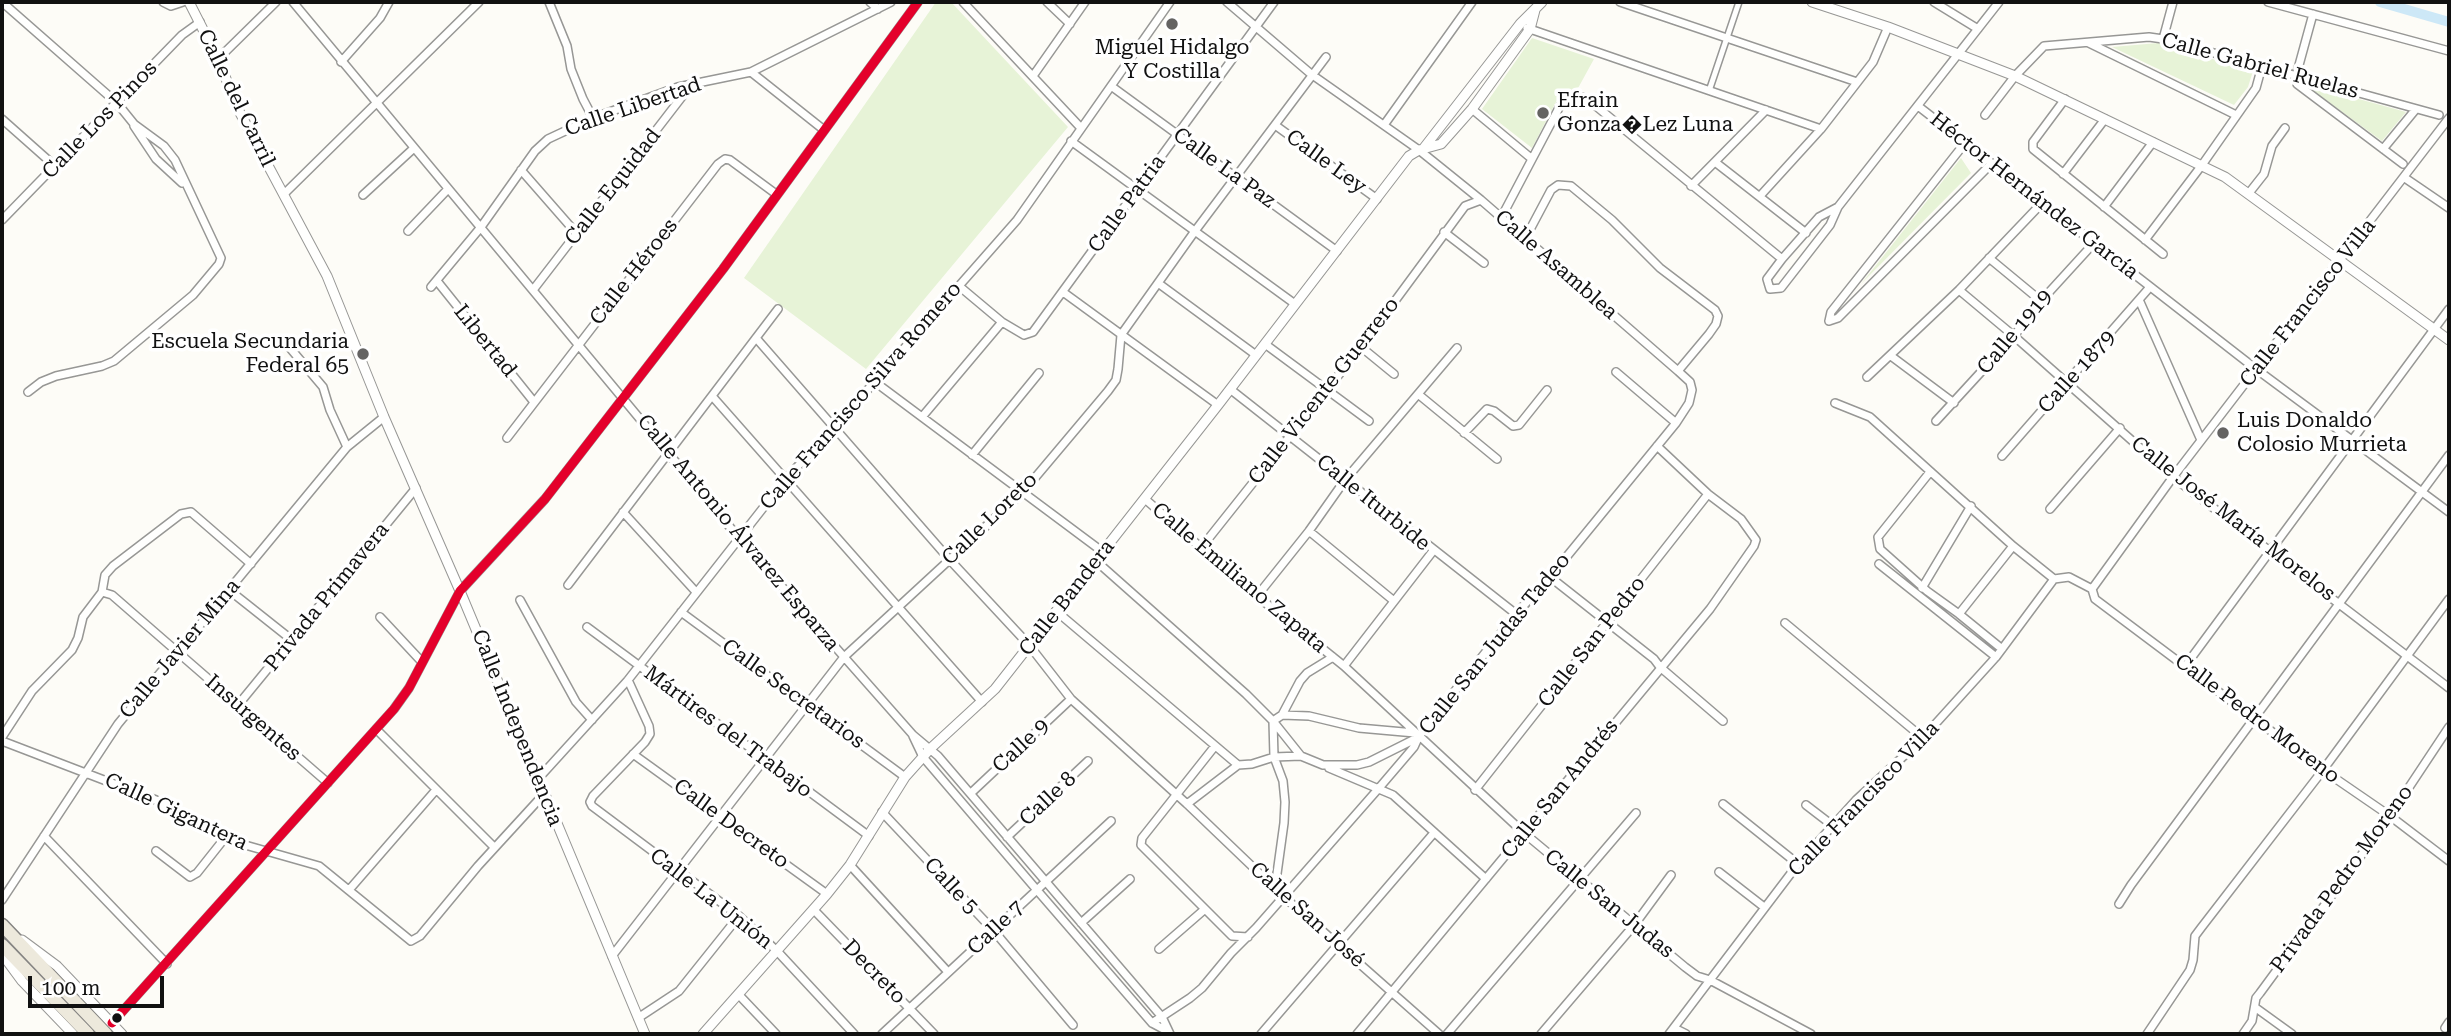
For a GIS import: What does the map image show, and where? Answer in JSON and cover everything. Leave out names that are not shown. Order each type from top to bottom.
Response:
[{"type":"main road","points":[[2,925],[109,1029]]},
{"type":"main road","points":[[2,945],[88,1034]]},
{"type":"street","points":[[2,2],[117,103],[156,159],[186,186]]},
{"type":"street","points":[[163,2],[171,6],[183,2]]},
{"type":"street","name":"Calle del Carril","points":[[190,2],[218,59],[239,111],[284,194]]},
{"type":"street","points":[[218,59],[276,2]]},
{"type":"street","name":"Calle Antonio Álvarez Esparza","points":[[293,2],[738,538],[913,735],[931,748],[971,793],[1161,1017],[1169,1033]]},
{"type":"street","points":[[341,62],[380,18],[390,2]]},
{"type":"street","points":[[284,194],[479,2]]},
{"type":"street","points":[[549,2],[566,46],[570,69],[593,118]]},
{"type":"street","points":[[870,2],[878,9]]},
{"type":"street","name":"Calle Libertad","points":[[434,284],[481,227],[535,151],[548,139],[593,118],[692,85],[751,72],[891,2]]},
{"type":"street","points":[[122,1034],[109,1029],[376,729],[409,688],[460,591],[545,499],[723,269],[918,2]]},
{"type":"street","points":[[963,2],[1081,128]]},
{"type":"street","points":[[1047,2],[1070,24]]},
{"type":"street","points":[[1032,76],[1085,2]]},
{"type":"street","name":"Calle Francisco Silva Romero","points":[[538,779],[628,680],[785,480],[1017,220],[1170,2]]},
{"type":"street","name":"Calle Asamblea","points":[[1227,2],[1311,74],[1421,150],[1690,382]]},
{"type":"street","name":"Calle Patria","points":[[959,286],[1002,322],[1024,335],[1030,334],[1274,2]]},
{"type":"street","points":[[1384,125],[1472,2]]},
{"type":"street","points":[[1421,150],[1520,24],[1542,2]]},
{"type":"street","points":[[1620,2],[1857,82]]},
{"type":"street","points":[[1709,91],[1739,2]]},
{"type":"street","points":[[1812,2],[1888,27],[2015,76],[2202,165],[2249,193],[2449,340]]},
{"type":"street","points":[[1934,2],[1978,29]]},
{"type":"street","points":[[1838,207],[1819,217],[1782,260],[1767,279],[1770,289],[1781,288],[1830,225],[1838,207],[1999,2]]},
{"type":"street","points":[[2163,39],[2173,2]]},
{"type":"street","points":[[2268,2],[2449,51]]},
{"type":"street","points":[[1421,150],[1441,144],[1472,109],[1530,29],[1535,10]]},
{"type":"street","points":[[2313,14],[2296,76],[2297,83],[2403,164]]},
{"type":"street","name":"Calle Los Pinos","points":[[2,220],[182,35],[200,22]]},
{"type":"street","points":[[1520,24],[1821,128]]},
{"type":"street","points":[[1760,196],[1821,128],[1877,57],[1888,27]]},
{"type":"street","name":"Calle Gabriel Ruelas","points":[[1985,115],[2015,76],[2044,46],[2149,37],[2439,115]]},
{"type":"street","points":[[2086,42],[2235,116]]},
{"type":"street","name":"Calle Loreto","points":[[612,956],[844,657],[1023,492],[1115,380],[1121,335],[1195,231],[1326,57]]},
{"type":"street","points":[[2145,240],[2259,83],[2262,66]]},
{"type":"street","points":[[751,72],[824,130]]},
{"type":"street","name":"Calle Equidad","points":[[533,290],[692,85]]},
{"type":"street","name":"Calle La Paz","points":[[1111,86],[1337,251]]},
{"type":"street","points":[[1501,218],[1560,106],[1567,100],[1582,97],[1782,260]]},
{"type":"street","points":[[2065,99],[2032,145],[2036,152],[2163,254]]},
{"type":"street","name":"Héctor Hernández García","points":[[1918,106],[2256,369],[2449,512]]},
{"type":"street","points":[[1472,109],[1532,159]]},
{"type":"street","points":[[2383,149],[2416,109]]},
{"type":"street","points":[[1691,186],[1766,110]]},
{"type":"street","name":"Calle Francisco Villa","points":[[2092,589],[2173,477],[2449,118]]},
{"type":"street","points":[[2,119],[56,167]]},
{"type":"street","points":[[2063,174],[2105,119]]},
{"type":"street","points":[[28,392],[41,382],[56,376],[114,361],[180,307],[219,264],[219,252],[175,160],[163,146],[134,124]]},
{"type":"street","name":"Calle Ley","points":[[1275,125],[1377,199]]},
{"type":"street","points":[[2249,193],[2264,174],[2272,146],[2285,128]]},
{"type":"street","points":[[1071,141],[1295,304]]},
{"type":"street","points":[[2104,206],[2153,142]]},
{"type":"street","points":[[1965,143],[1831,312],[1829,321],[1838,318],[1992,163]]},
{"type":"street","points":[[363,195],[414,148]]},
{"type":"street","name":"Calle Bandera","points":[[703,1034],[814,910],[850,865],[905,777],[931,748],[982,702],[1030,645],[1409,156],[1421,150]]},
{"type":"street","name":"Calle Héroes","points":[[507,438],[721,161],[725,159],[734,162],[776,194]]},
{"type":"street","points":[[1715,162],[1805,233]]},
{"type":"street","points":[[522,170],[578,234]]},
{"type":"street","points":[[2405,178],[2449,208]]},
{"type":"street","points":[[1525,239],[1551,190],[1558,185],[1570,186],[1612,220],[1660,268],[1715,310],[1718,316],[1709,334],[1678,371]]},
{"type":"street","points":[[408,231],[448,189]]},
{"type":"street","name":"Calle Independencia","points":[[284,194],[327,276],[645,1034]]},
{"type":"street","name":"Calle Vicente Guerrero","points":[[1202,548],[1361,347],[1465,205],[1481,200]]},
{"type":"street","points":[[1867,377],[1959,290],[2042,203]]},
{"type":"street","points":[[1444,232],[1484,263]]},
{"type":"street","name":"Calle 1919","points":[[1936,422],[2094,243]]},
{"type":"street","points":[[1989,258],[2041,301]]},
{"type":"street","points":[[1158,283],[1256,355]]},
{"type":"street","name":"Libertad","points":[[434,284],[534,402]]},
{"type":"street","name":"Calle 1879","points":[[2002,456],[2140,302],[2150,287]]},
{"type":"street","name":"Calle José María Morelos","points":[[1959,290],[2173,477],[2449,688]]},
{"type":"street","points":[[1063,292],[1218,405]]},
{"type":"street","points":[[2140,302],[2202,440]]},
{"type":"street","points":[[568,585],[778,309]]},
{"type":"street","points":[[2186,665],[2449,309]]},
{"type":"street","points":[[922,417],[1002,322]]},
{"type":"street","name":"Calle San José","points":[[756,338],[949,559],[1030,645],[1071,699],[1283,896],[1439,1034]]},
{"type":"street","points":[[1265,344],[1369,421]]},
{"type":"street","points":[[1361,347],[1394,374]]},
{"type":"street","points":[[290,348],[323,387],[347,447]]},
{"type":"street","points":[[1257,596],[1309,531],[1345,480],[1457,348]]},
{"type":"street","points":[[1891,356],[1954,402]]},
{"type":"street","points":[[1616,372],[1676,422]]},
{"type":"street","points":[[972,455],[1039,373]]},
{"type":"street","points":[[875,382],[1103,552]]},
{"type":"street","name":"Calle San Judas Tadeo","points":[[1152,1023],[1202,988],[1414,747],[1418,734],[1676,422],[1689,402],[1692,390],[1690,382]]},
{"type":"street","name":"Calle Iturbide","points":[[1230,389],[1516,614]]},
{"type":"street","points":[[1464,433],[1487,409],[1494,411],[1513,426],[1518,425],[1547,390]]},
{"type":"street","points":[[1418,394],[1497,459]]},
{"type":"street","points":[[712,396],[982,702]]},
{"type":"street","points":[[1835,403],[1870,417],[2013,546],[2054,579]]},
{"type":"street","name":"Calle Javier Mina","points":[[2,900],[118,724],[347,447],[384,417]]},
{"type":"street","points":[[2050,509],[2120,428]]},
{"type":"street","points":[[1657,446],[1708,494]]},
{"type":"street","points":[[2119,904],[2449,455]]},
{"type":"street","points":[[1930,472],[1882,532],[1877,543],[1894,564],[2002,649]]},
{"type":"street","name":"Privada Primavera","points":[[238,705],[416,488]]},
{"type":"street","name":"Calle San Andrés","points":[[1357,1034],[1710,609],[1739,570],[1756,540],[1741,519],[1708,494]]},
{"type":"street","name":"Calle San Pedro","points":[[1475,790],[1708,494]]},
{"type":"street","name":"Calle Emiliano Zapata","points":[[1145,499],[1257,596],[1344,666]]},
{"type":"street","points":[[1922,587],[1971,506]]},
{"type":"street","points":[[2,739],[32,691],[72,650],[83,617],[102,592],[105,575],[181,513],[191,512],[200,518],[251,564]]},
{"type":"street","points":[[624,512],[696,592]]},
{"type":"street","points":[[1309,531],[1394,601]]},
{"type":"street","points":[[1959,614],[2013,546]]},
{"type":"street","points":[[1344,666],[1433,551]]},
{"type":"street","points":[[1096,561],[1246,694],[1273,721],[1301,756]]},
{"type":"street","points":[[1879,564],[1996,657]]},
{"type":"street","points":[[1550,577],[1654,659],[1723,721]]},
{"type":"street","name":"Calle Pedro Moreno","points":[[2054,579],[2069,577],[2092,589],[2095,599],[2449,861]]},
{"type":"street","name":"Calle Francisco Villa","points":[[1672,1031],[1798,864],[1832,825],[1923,738],[1996,657],[2054,579]]},
{"type":"street","points":[[229,590],[292,640]]},
{"type":"street","name":"Insurgentes","points":[[102,592],[112,595],[328,783]]},
{"type":"street","points":[[520,600],[576,702],[592,720]]},
{"type":"street","points":[[2147,1034],[2190,970],[2194,943],[2201,928],[2449,600]]},
{"type":"street","points":[[1056,611],[1238,765]]},
{"type":"street","name":"Calle Secretarios","points":[[681,612],[905,777]]},
{"type":"street","points":[[380,617],[422,662]]},
{"type":"street","points":[[1785,622],[1923,738]]},
{"type":"street","name":"Mártires del Trabajo","points":[[587,627],[869,836]]},
{"type":"street","points":[[1273,721],[1282,715],[1300,681],[1313,667],[1333,657]]},
{"type":"street","name":"Calle San Judas","points":[[1344,666],[1475,790],[1578,881],[1697,976],[1811,1034]]},
{"type":"street","points":[[628,680],[650,734],[633,754]]},
{"type":"street","name":"Calle 9","points":[[971,793],[1071,699]]},
{"type":"street","points":[[1282,715],[1309,716],[1359,728],[1418,734]]},
{"type":"street","points":[[1273,721],[1274,757],[1283,781],[1284,802],[1284,823],[1275,888]]},
{"type":"street","name":"Privada Pedro Moreno","points":[[2243,1034],[2252,1021],[2256,998],[2390,816],[2449,727]]},
{"type":"street","points":[[376,729],[494,848],[544,794]]},
{"type":"street","points":[[1323,765],[1357,765],[1369,762],[1418,734]]},
{"type":"street","name":"Calle Antonio Álvarez Esparza","points":[[913,735],[923,757],[1037,890],[1152,1023],[1169,1033]]},
{"type":"street","name":"Calle Gigantera","points":[[2,739],[156,800],[224,839],[319,866],[411,941],[420,936],[494,848]]},
{"type":"street","points":[[1217,748],[1142,838],[1141,845],[1232,936],[1248,937]]},
{"type":"street","name":"Calle La Unión","points":[[633,754],[593,796],[590,802],[595,810],[738,916],[777,951],[854,1034]]},
{"type":"street","name":"Calle Decreto","points":[[633,754],[827,894]]},
{"type":"street","points":[[1187,804],[1238,765],[1274,757],[1301,756],[1393,795],[1433,834],[1486,879]]},
{"type":"street","name":"Calle 8","points":[[1007,837],[1088,761]]},
{"type":"street","points":[[349,890],[435,790]]},
{"type":"street","points":[[1723,804],[1798,864]]},
{"type":"street","points":[[1806,805],[1832,825]]},
{"type":"street","name":"Calle 5","points":[[881,813],[994,932],[1073,1025]]},
{"type":"street","points":[[1447,1034],[1636,813]]},
{"type":"street","name":"Calle 7","points":[[882,1034],[1111,821]]},
{"type":"street","points":[[1261,1034],[1433,834]]},
{"type":"street","points":[[44,836],[167,964]]},
{"type":"street","points":[[156,851],[190,877],[197,873],[224,839]]},
{"type":"street","points":[[850,865],[948,972]]},
{"type":"street","points":[[1719,872],[1764,907]]},
{"type":"street","points":[[1541,1034],[1635,924],[1671,875]]},
{"type":"street","points":[[1082,923],[1130,879]]},
{"type":"street","points":[[1159,949],[1205,909]]},
{"type":"street","name":"Decreto","points":[[814,910],[934,1034]]},
{"type":"street","points":[[638,1018],[679,991],[738,916]]},
{"type":"street","points":[[1231,953],[1232,936]]},
{"type":"street","points":[[2,954],[22,981],[73,1034]]},
{"type":"street","points":[[739,995],[776,1034]]},
{"type":"street","points":[[2256,1008],[2292,1034]]},
{"type":"street","points":[[1672,1031],[1686,1034]]},
{"type":"green space","points":[[936,2],[951,2],[1068,127],[866,369],[744,278]]},
{"type":"green space","points":[[1532,38],[1594,59],[1577,90],[1562,96],[1556,102],[1532,148],[1482,109]]},
{"type":"green space","points":[[2158,43],[2253,71],[2248,87],[2234,105],[2112,47]]},
{"type":"green space","points":[[2304,84],[2406,112],[2382,141]]},
{"type":"green space","points":[[1961,158],[1971,173],[1861,284]]},
{"type":"waterway","points":[[2380,2],[2449,22]]},
{"type":"transit line","points":[[112,1023],[394,709],[409,688],[460,591],[545,499],[723,269],[918,2]]},
{"type":"place","name":"Miguel Hidalgo Y Costilla","points":[[1172,24]]},
{"type":"place","name":"Efrain Gonza�Lez Luna","points":[[1543,113]]},
{"type":"place","name":"Escuela Secundaria Federal 65","points":[[363,354]]},
{"type":"place","name":"Luis Donaldo Colosio Murrieta","points":[[2223,433]]}]
